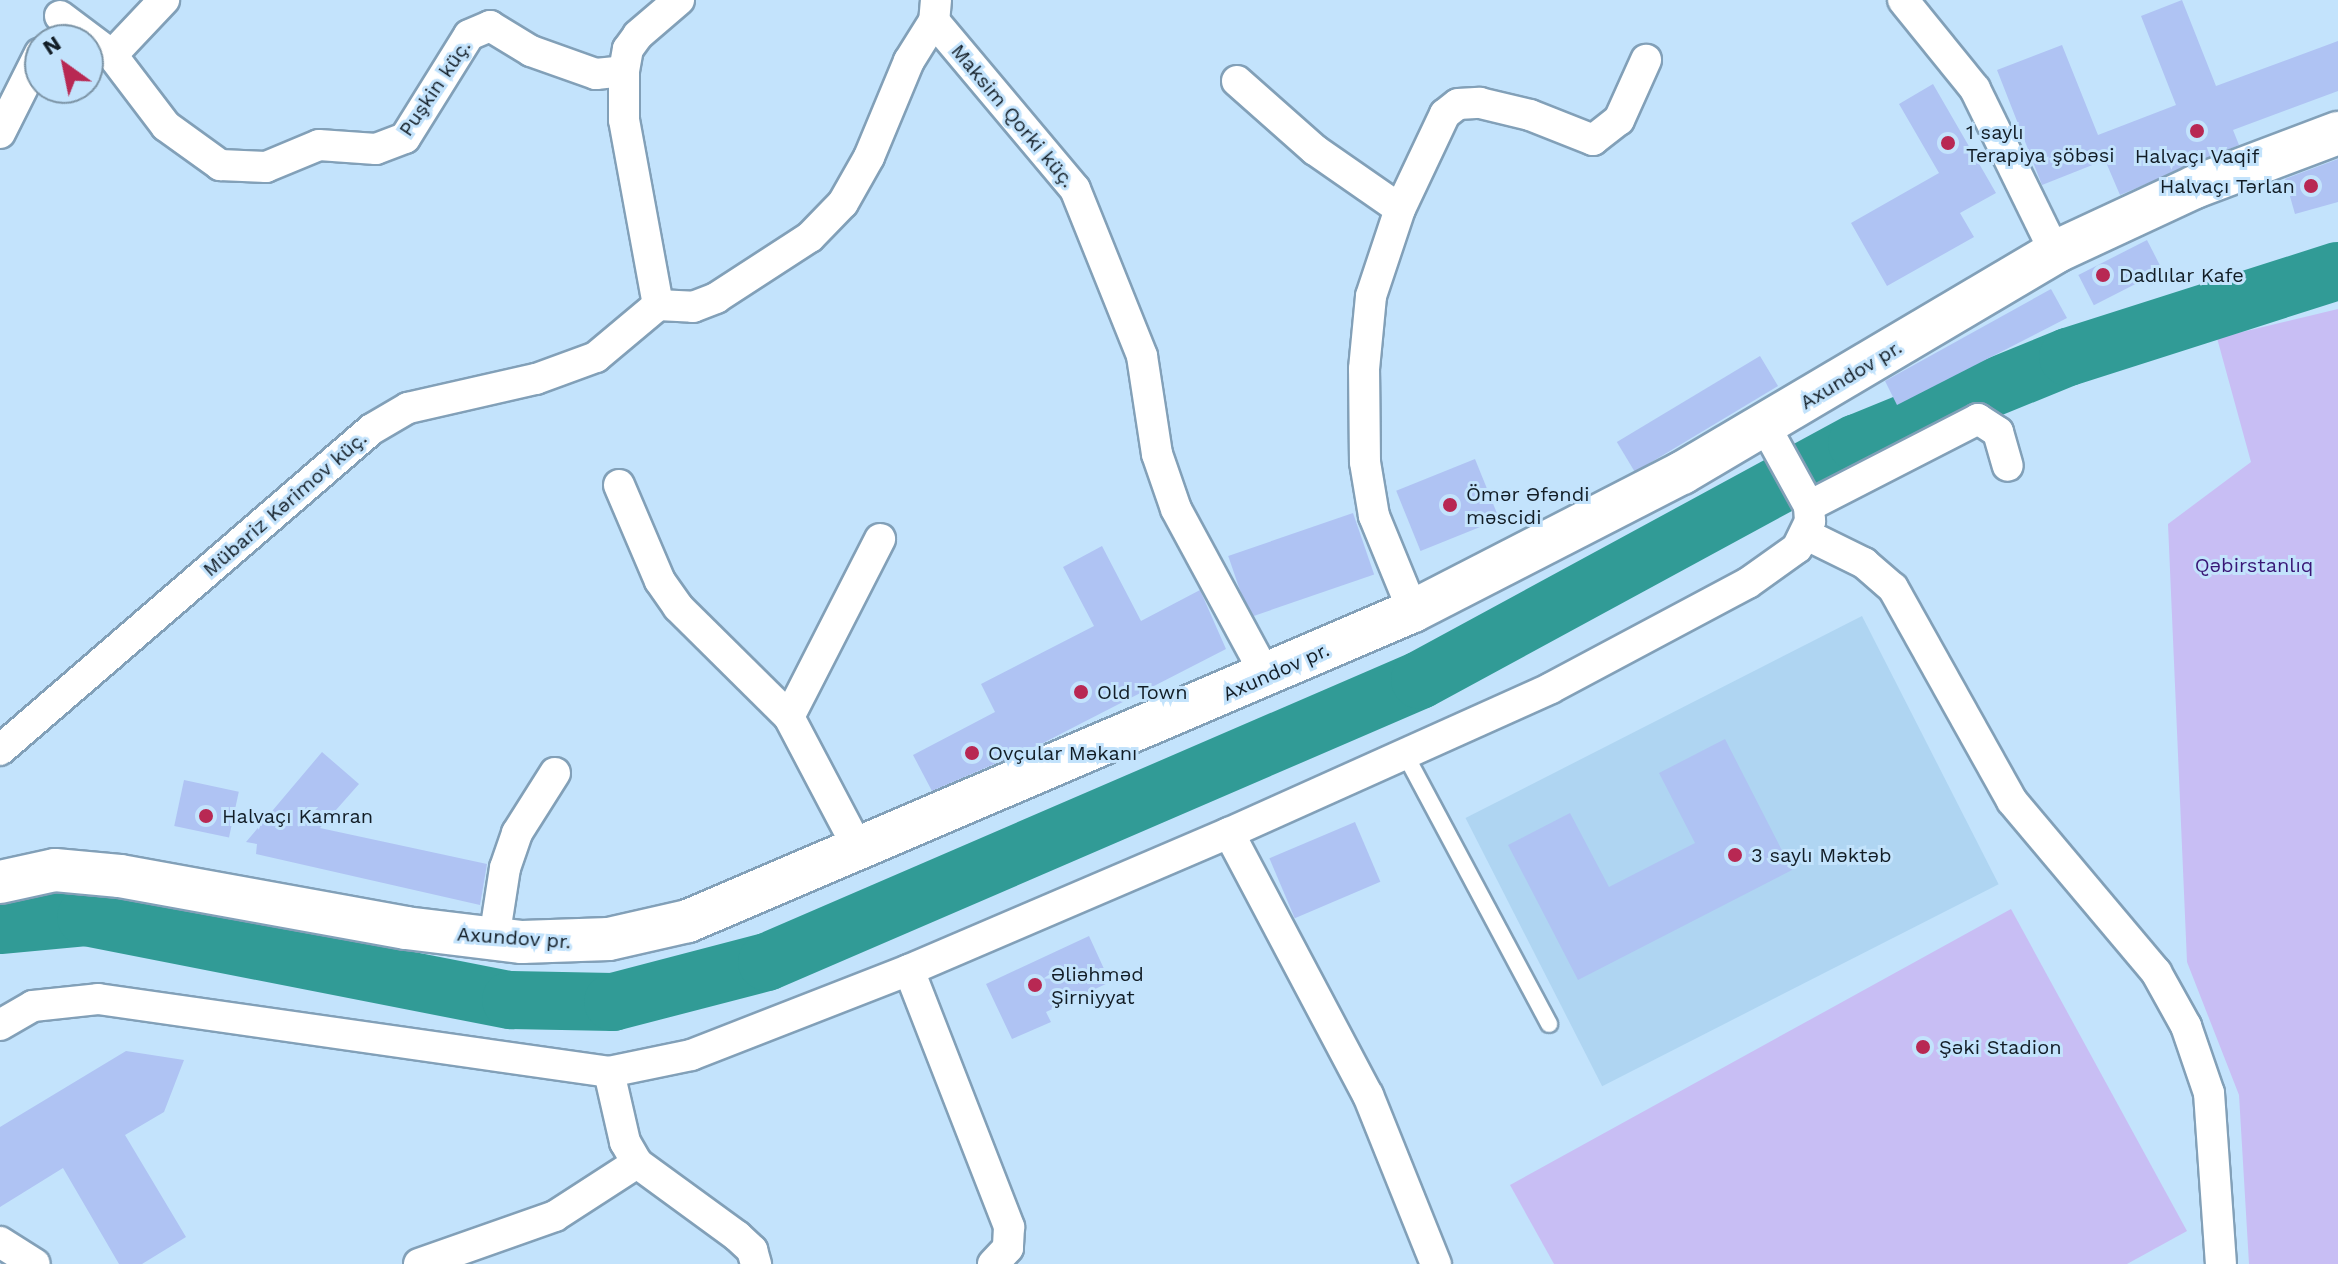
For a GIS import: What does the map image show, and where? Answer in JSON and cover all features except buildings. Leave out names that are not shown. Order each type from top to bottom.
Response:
[{"type":"street","points":[[112,55],[164,0]]},
{"type":"street","points":[[679,0],[638,35],[628,49],[624,71],[624,120],[658,305],[693,307],[716,298],[810,237],[843,203],[935,11]]},
{"type":"street","points":[[1903,0],[1975,89],[2055,252]]},
{"type":"street","name":"Maksim Qorki küç.","points":[[935,11],[1075,189],[1142,356],[1157,454],[1176,509],[1267,677]]},
{"type":"street","name":"Puşkin küç.","points":[[55,19],[112,55],[166,126],[220,165],[266,167],[319,145],[376,149],[405,138],[469,35],[490,26],[531,51],[596,74],[624,71]]},
{"type":"street","points":[[1413,611],[1374,516],[1365,462],[1364,369],[1371,296],[1400,209],[1445,114],[1458,104],[1480,103],[1530,115],[1593,140],[1619,120],[1646,60]]},
{"type":"street","points":[[0,133],[9,92],[24,73]]},
{"type":"street","points":[[1237,81],[1315,150],[1400,209]]},
{"type":"street","name":"Axundov pr.","points":[[0,880],[55,870],[120,876],[494,939],[564,944],[650,932],[688,921],[1267,677],[1773,440],[2055,252],[2195,187],[2338,133]]},
{"type":"street","name":"Mübariz Kərimov küç.","points":[[0,750],[372,429],[408,408],[536,379],[596,357],[658,305]]},
{"type":"street","points":[[0,1025],[33,1006],[98,999],[609,1072],[691,1055],[909,970],[1229,833],[1405,754],[1646,639],[1780,562],[1808,521],[1978,419],[1998,432],[2008,466]]},
{"type":"street","points":[[1773,440],[1808,521],[1893,588],[2012,801],[2156,972],[2186,1026],[2209,1093],[2221,1264]]},
{"type":"street","points":[[619,485],[660,581],[678,607],[789,717],[859,850]]},
{"type":"street","points":[[789,717],[880,539]]},
{"type":"street","points":[[494,939],[505,868],[517,833],[555,773]]},
{"type":"street","points":[[1229,833],[1368,1095],[1436,1264]]},
{"type":"street","points":[[909,970],[1009,1227],[1006,1259]]},
{"type":"street","points":[[609,1072],[625,1142],[637,1163],[737,1236],[752,1250],[756,1264]]},
{"type":"street","points":[[419,1264],[555,1216],[637,1163]]},
{"type":"street","points":[[0,1242],[35,1264]]},
{"type":"lane","points":[[1405,754],[1549,1024]]},
{"type":"shaded area","name":"3 saylı Məktəb","points":[[1862,616],[1999,884],[1602,1086],[1466,818]]},
{"type":"green space","name":"Qəbirstanlıq","points":[[2338,309],[2338,1264],[2249,1264],[2239,1095],[2187,962],[2168,524],[2251,462],[2217,338]]},
{"type":"green space","name":"Şəki Stadion","points":[[2011,909],[2187,1231],[2127,1264],[1554,1264],[1510,1185]]},
{"type":"waterway","points":[[0,925],[86,917],[511,1000],[613,1002],[767,962],[1420,680],[1857,443],[2068,357],[2338,271]]},
{"type":"place","name":"Halvaçı Vaqif","points":[[2197,131]]},
{"type":"place","name":"1 saylı Terapiya şöbəsi","points":[[1948,143]]},
{"type":"place","name":"Halvaçı Tərlan","points":[[2311,186]]},
{"type":"place","name":"Dadlılar Kafe","points":[[2103,275]]},
{"type":"place","name":"Ömər Əfəndi məscidi","points":[[1450,505]]},
{"type":"place","name":"Old Town","points":[[1081,692]]},
{"type":"place","name":"Ovçular Məkanı","points":[[972,753]]},
{"type":"place","name":"Halvaçı Kamran","points":[[206,816]]},
{"type":"place","name":"3 saylı Məktəb","points":[[1735,855]]},
{"type":"place","name":"Əliəhməd Şirniyyat","points":[[1035,985]]},
{"type":"place","name":"Şəki Stadion","points":[[1923,1047]]}]
